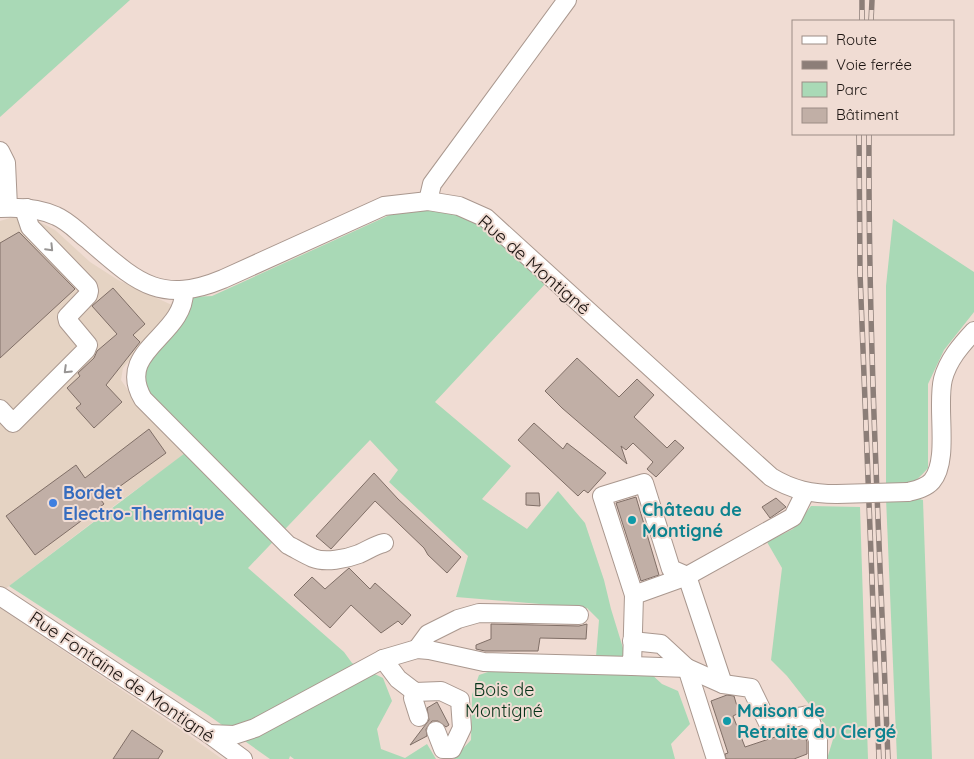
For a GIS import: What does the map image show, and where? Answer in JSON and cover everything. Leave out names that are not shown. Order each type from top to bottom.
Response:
[{"type":"street","points":[[428,201],[432,184],[567,0]]},
{"type":"street","points":[[0,151],[6,163],[4,208]]},
{"type":"street","name":"Rue de Montigné","points":[[4,208],[27,208],[58,217],[136,279],[160,288],[184,290],[205,286],[384,206],[428,201],[459,206],[486,218],[771,477],[782,484],[805,492],[837,494],[908,492],[925,487],[931,482],[936,475],[941,454],[942,381],[946,367],[958,348],[974,331]]},
{"type":"street","points":[[0,409],[13,423],[88,346],[67,317],[88,295],[88,287],[30,227],[27,221],[27,208]]},
{"type":"street","points":[[184,290],[181,311],[139,362],[136,378],[143,399],[288,545],[314,559],[329,559],[360,554],[372,546],[384,542]]},
{"type":"street","points":[[632,666],[634,595],[602,496],[644,483],[671,569],[687,576],[723,684]]},
{"type":"street","points":[[634,595],[687,576],[793,517],[805,492]]},
{"type":"street","name":"Rue Fontaine de Montigné","points":[[0,596],[209,734],[243,759]]},
{"type":"street","points":[[417,649],[428,634],[458,618],[479,612],[579,615]]},
{"type":"street","points":[[632,641],[661,644],[687,668],[723,684],[751,688],[768,723],[808,715],[818,740],[818,759]]},
{"type":"street","points":[[209,734],[234,734],[255,728],[383,659],[417,649],[484,662],[687,668]]},
{"type":"street","points":[[383,659],[398,679],[415,692],[441,692],[460,700],[462,728],[452,749],[443,749],[436,731]]},
{"type":"street","points":[[687,668],[716,759]]},
{"type":"street","points":[[415,692],[413,698],[419,717]]},
{"type":"shaded area","points":[[13,217],[36,220],[55,230],[90,262],[118,280],[174,306],[123,368],[121,380],[136,402],[185,454],[0,593],[0,221]]},
{"type":"shaded area","points":[[0,608],[187,734],[222,759],[0,759]]},
{"type":"green space","points":[[0,0],[130,0],[0,117]]},
{"type":"green space","name":"Bois de Montigné","points":[[442,208],[483,226],[546,283],[435,402],[511,466],[482,499],[527,529],[558,491],[585,523],[604,580],[623,648],[662,684],[678,691],[690,724],[671,744],[675,759],[453,759],[471,740],[472,695],[479,675],[500,668],[596,657],[599,620],[587,608],[456,597],[468,556],[389,482],[398,470],[370,440],[248,568],[344,652],[352,663],[383,678],[392,701],[377,729],[381,749],[405,758],[427,744],[436,759],[294,759],[290,756],[289,759],[270,759],[208,715],[9,586],[193,447],[146,395],[143,363],[193,297],[212,296],[394,213]]},
{"type":"green space","points":[[893,219],[974,272],[974,312],[944,350],[928,384],[928,468],[910,483],[886,486],[886,286]]},
{"type":"green space","points":[[908,496],[923,500],[932,759],[897,759],[886,498]]},
{"type":"green space","points":[[811,506],[860,507],[868,759],[827,759],[834,736],[787,676],[771,660],[782,568],[767,542],[793,529]]},
{"type":"building","points":[[19,232],[75,289],[0,358],[0,243]]},
{"type":"building","points":[[113,288],[145,324],[133,335],[140,342],[106,385],[122,402],[94,428],[76,408],[81,404],[67,388],[80,376],[78,373],[94,358],[97,351],[117,334],[92,306]]},
{"type":"building","points":[[577,358],[619,397],[637,379],[654,395],[634,417],[667,448],[675,440],[684,448],[656,477],[647,469],[653,462],[633,443],[626,450],[621,446],[627,464],[545,391]]},
{"type":"building","points":[[534,423],[563,449],[567,443],[606,473],[588,493],[584,490],[578,496],[518,440]]},
{"type":"building","points":[[149,429],[166,453],[101,500],[104,504],[35,555],[6,516],[76,465],[85,478]]},
{"type":"building","points":[[374,473],[398,499],[461,557],[447,573],[375,501],[331,549],[316,536]]},
{"type":"building","points":[[526,493],[539,493],[540,506],[526,505]]},
{"type":"building","points":[[636,497],[659,575],[641,581],[616,503]]},
{"type":"building","points":[[776,498],[786,507],[770,518],[762,507]]},
{"type":"building","points":[[349,568],[370,589],[375,583],[411,615],[402,625],[398,621],[381,633],[351,605],[330,628],[294,595],[312,577],[325,589]]},
{"type":"building","points":[[491,624],[579,626],[587,624],[586,639],[540,638],[538,651],[485,651],[476,649],[476,645],[491,639]]},
{"type":"building","name":"Maison de Retraite du Clergé","points":[[727,695],[734,696],[739,713],[733,716],[745,747],[802,728],[807,742],[807,754],[794,759],[726,759],[725,754],[728,753],[711,701]]},
{"type":"building","points":[[437,702],[449,725],[446,727],[438,721],[432,721],[426,729],[427,736],[410,745],[429,720],[427,708]]},
{"type":"building","points":[[132,730],[163,751],[158,759],[113,759]]},
{"type":"railway","points":[[862,0],[862,20]]},
{"type":"railway","points":[[871,20],[872,0]]},
{"type":"railway","points":[[859,135],[860,273],[879,759]]},
{"type":"railway","points":[[869,135],[872,368],[888,759]]},
{"type":"place","name":"Bordet Electro-Thermique","points":[[53,503]]},
{"type":"place","name":"Château de Montigné","points":[[632,520]]},
{"type":"place","name":"Maison de Retraite du Clergé","points":[[727,721]]}]
